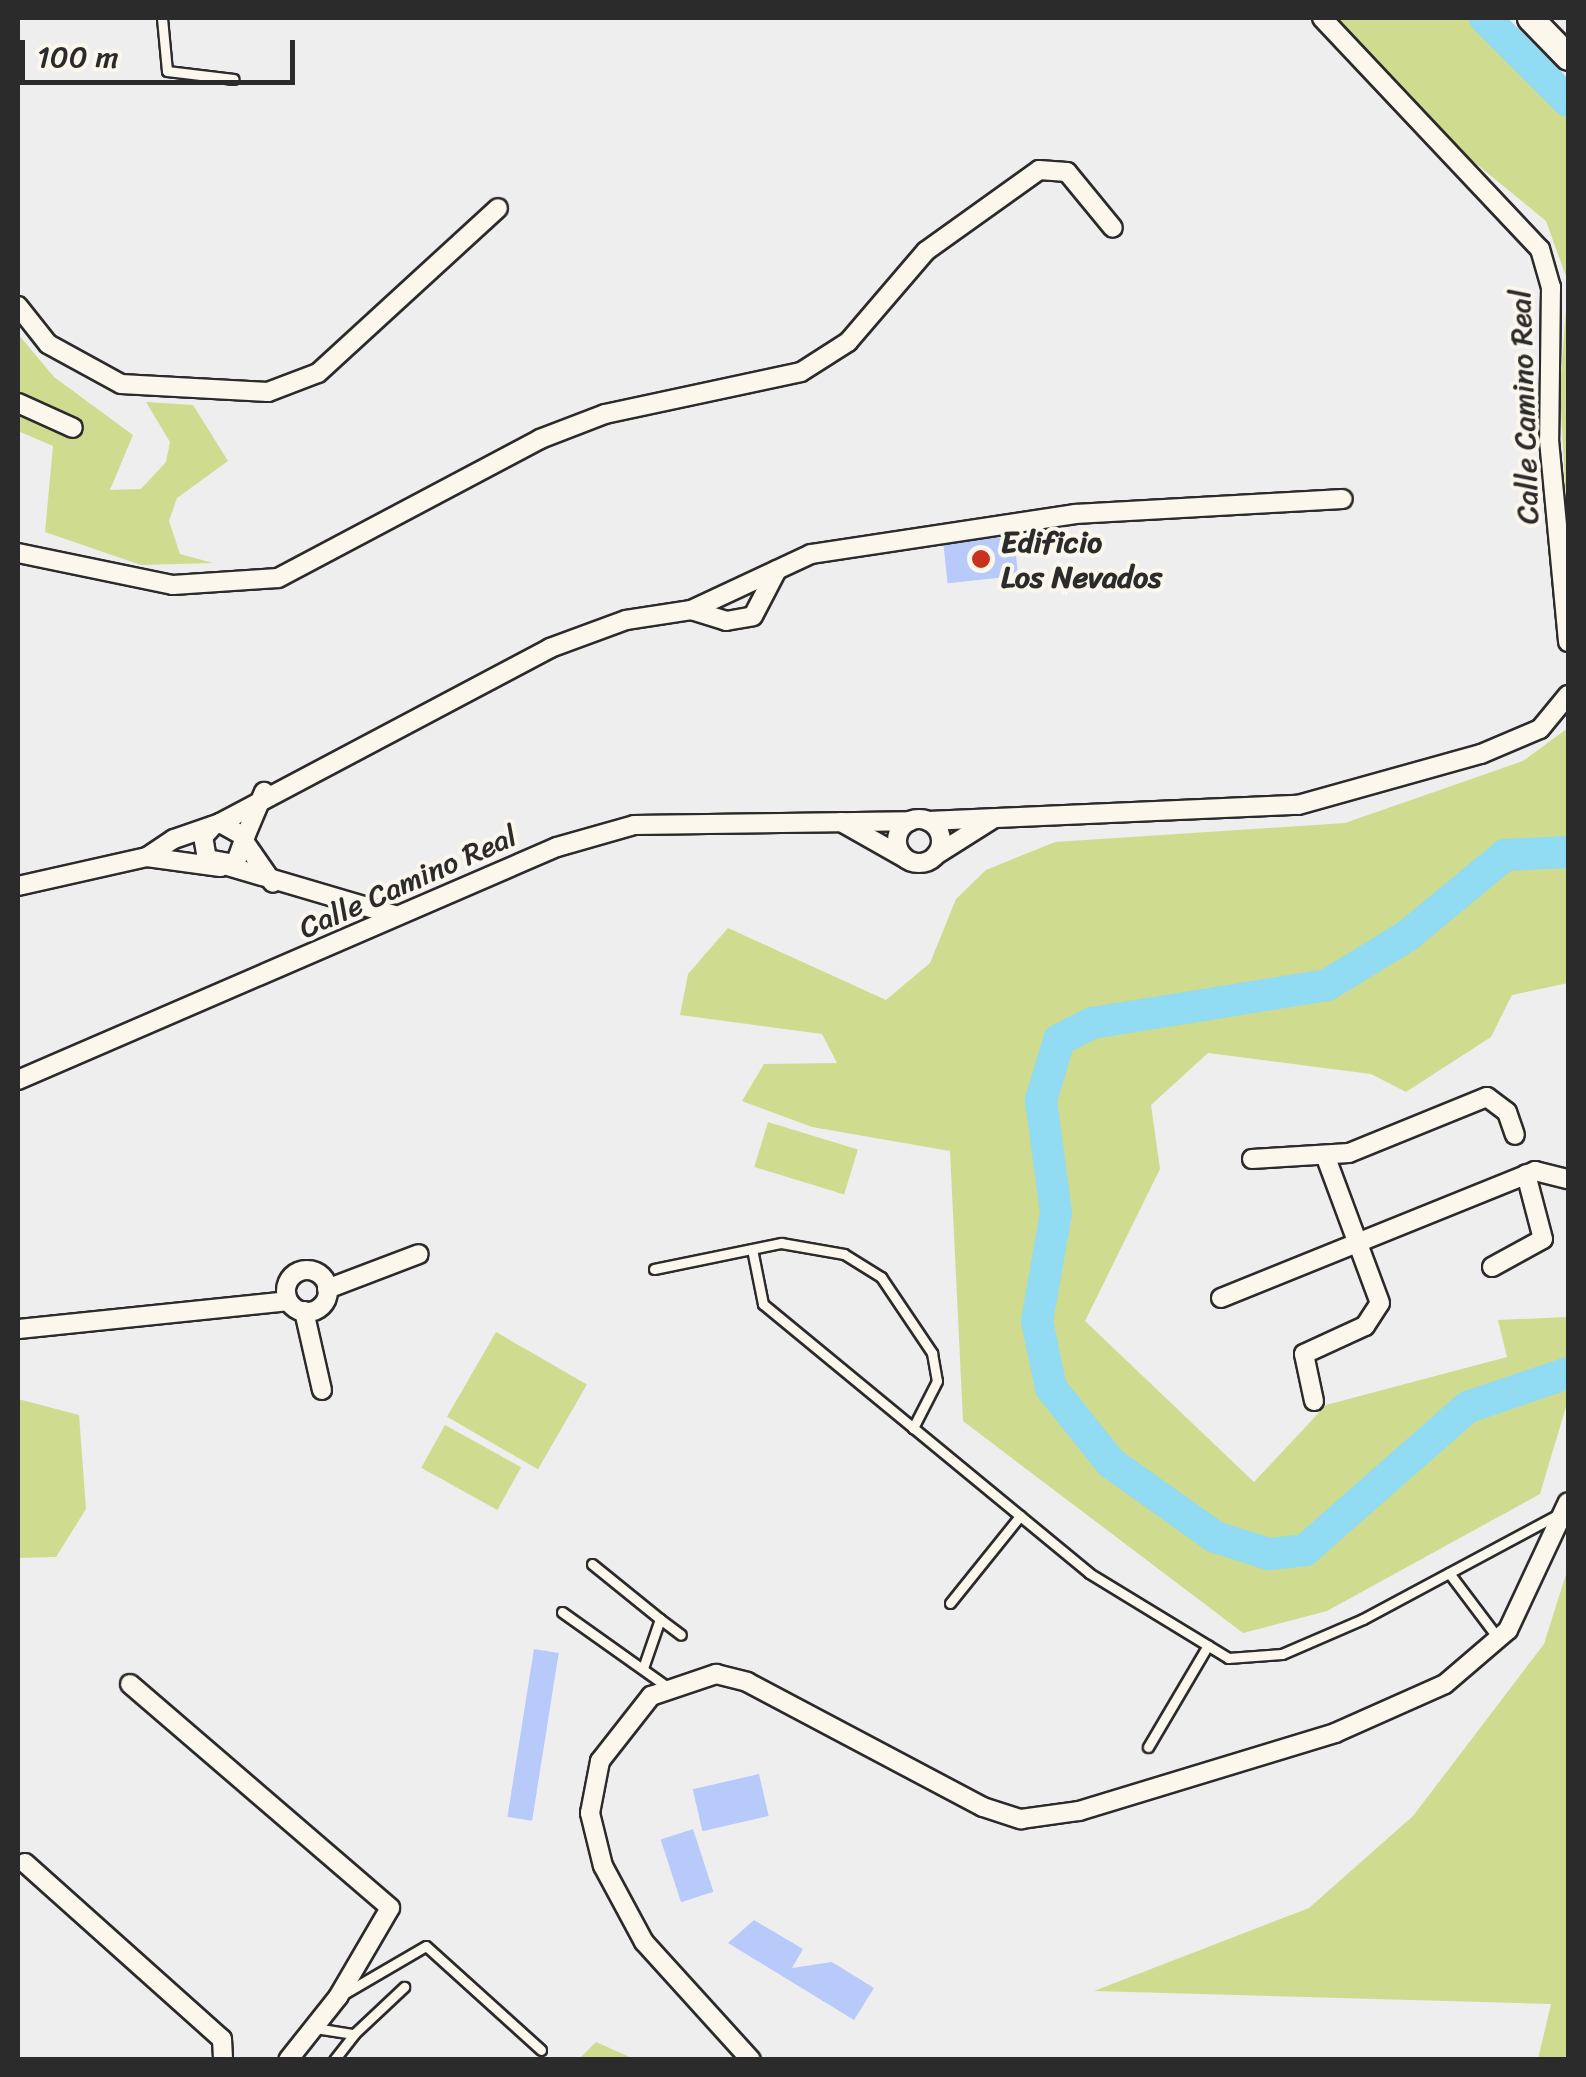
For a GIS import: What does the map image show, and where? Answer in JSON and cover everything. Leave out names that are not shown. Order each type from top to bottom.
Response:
[{"type":"street","name":"Calle Camino Real","points":[[1322,18],[1540,249],[1551,288],[1549,440],[1568,642]]},
{"type":"street","points":[[1530,18],[1568,56]]},
{"type":"street","points":[[18,552],[173,584],[278,578],[540,439],[606,414],[801,372],[848,342],[926,251],[1039,170],[1067,172],[1113,228]]},
{"type":"street","points":[[18,306],[48,344],[121,384],[268,392],[318,372],[498,208]]},
{"type":"street","points":[[18,403],[73,428]]},
{"type":"street","points":[[18,886],[147,857],[174,840],[216,824],[264,792],[381,744],[550,648],[626,620],[691,610],[827,550],[1075,514],[1342,500]]},
{"type":"street","points":[[691,610],[726,621],[754,616],[777,570]]},
{"type":"street","name":"Calle Camino Real","points":[[18,1080],[396,916],[634,825],[994,819],[1298,805],[1540,729],[1568,694]]},
{"type":"street","points":[[224,867],[246,840],[264,792]]},
{"type":"street","name":"Calle Camino Real","points":[[909,861],[936,855],[994,819]]},
{"type":"street","points":[[909,861],[898,846],[919,821],[941,836],[936,855]]},
{"type":"street","points":[[840,822],[909,861]]},
{"type":"street","points":[[216,824],[246,840],[272,883]]},
{"type":"street","points":[[216,824],[203,853],[224,867],[396,916]]},
{"type":"street","points":[[174,840],[182,866]]},
{"type":"street","points":[[147,857],[182,866],[224,867]]},
{"type":"street","points":[[1252,1159],[1326,1158],[1487,1098],[1507,1112],[1515,1135]]},
{"type":"street","points":[[1314,1400],[1304,1354],[1365,1326],[1378,1308],[1326,1158]]},
{"type":"street","points":[[1492,1268],[1543,1239],[1526,1174]]},
{"type":"street","points":[[1221,1298],[1526,1174],[1568,1179]]},
{"type":"street","points":[[327,1289],[419,1254]]},
{"type":"street","points":[[18,1329],[296,1306],[324,1303],[327,1289],[315,1272],[301,1271],[289,1280],[296,1306],[322,1390]]},
{"type":"street","points":[[751,2060],[644,1942],[603,1866],[590,1813],[600,1760],[623,1722],[669,1688],[716,1674],[747,1682],[1021,1819],[1176,1784],[1335,1733],[1446,1684],[1498,1638],[1552,1551],[1567,1506]]},
{"type":"street","points":[[130,1684],[390,1908],[338,1997],[288,2060]]},
{"type":"street","points":[[25,1863],[222,2039],[224,2060]]},
{"type":"lane","points":[[162,18],[167,71],[234,79]]},
{"type":"lane","points":[[654,1268],[781,1243],[844,1254],[880,1276],[932,1353],[937,1381],[914,1428]]},
{"type":"lane","points":[[752,1249],[764,1304],[1089,1573],[1228,1658],[1282,1654],[1450,1573],[1567,1506]]},
{"type":"lane","points":[[950,1603],[1020,1516]]},
{"type":"lane","points":[[592,1564],[681,1635]]},
{"type":"lane","points":[[1450,1573],[1498,1638]]},
{"type":"lane","points":[[562,1612],[669,1688]]},
{"type":"lane","points":[[643,1668],[660,1619]]},
{"type":"lane","points":[[1148,1747],[1208,1645]]},
{"type":"lane","points":[[338,1997],[426,1946],[542,2050]]},
{"type":"lane","points":[[334,2060],[354,2034],[404,1986]]},
{"type":"lane","points":[[312,2028],[354,2034]]},
{"type":"green space","points":[[1333,18],[1497,18],[1568,85],[1568,282],[1546,221],[1441,135]]},
{"type":"green space","points":[[1568,282],[1568,542],[1560,388]]},
{"type":"green space","points":[[18,334],[54,377],[133,435],[110,490],[141,489],[166,462],[170,442],[146,402],[193,405],[228,461],[177,498],[169,521],[180,554],[213,563],[141,565],[45,532],[53,446],[18,431]]},
{"type":"green space","points":[[1568,728],[1568,983],[1512,995],[1491,1037],[1406,1092],[1371,1074],[1208,1053],[1151,1105],[1160,1169],[1085,1321],[1254,1482],[1326,1405],[1507,1357],[1498,1320],[1568,1317],[1568,1400],[1540,1494],[1327,1611],[1243,1633],[963,1421],[950,1151],[812,1127],[742,1101],[764,1064],[837,1063],[822,1034],[680,1015],[688,974],[728,928],[886,1000],[930,963],[956,899],[986,870],[1055,842],[1345,823],[1523,761]]},
{"type":"green space","points":[[768,1122],[858,1149],[844,1194],[754,1167]]},
{"type":"green space","points":[[496,1332],[587,1384],[538,1469],[447,1417]]},
{"type":"green space","points":[[18,1399],[79,1415],[86,1509],[56,1557],[18,1558]]},
{"type":"green space","points":[[445,1425],[521,1467],[497,1510],[421,1468]]},
{"type":"green space","points":[[1568,1568],[1568,2059],[1538,2059],[1551,2004],[1094,1991],[1309,1908],[1413,1816],[1544,1644]]},
{"type":"green space","points":[[596,2042],[634,2059],[579,2059]]},
{"type":"building","name":"Edificio Los Nevados","points":[[1014,536],[1018,576],[948,583],[943,543]]},
{"type":"building","points":[[534,1649],[559,1653],[532,1821],[507,1817]]},
{"type":"building","points":[[759,1774],[769,1816],[702,1831],[693,1789]]},
{"type":"building","points":[[693,1829],[713,1892],[681,1902],[661,1840]]},
{"type":"building","points":[[754,1920],[803,1949],[792,1968],[832,1962],[874,1988],[854,2020],[728,1943]]},
{"type":"waterway","points":[[1485,18],[1568,101]]},
{"type":"waterway","points":[[1568,852],[1505,855],[1407,936],[1327,985],[1092,1023],[1059,1040],[1041,1100],[1056,1213],[1037,1321],[1051,1388],[1111,1463],[1215,1537],[1269,1554],[1305,1550],[1468,1407],[1568,1373]]},
{"type":"place","name":"Edificio Los Nevados","points":[[981,559]]}]
